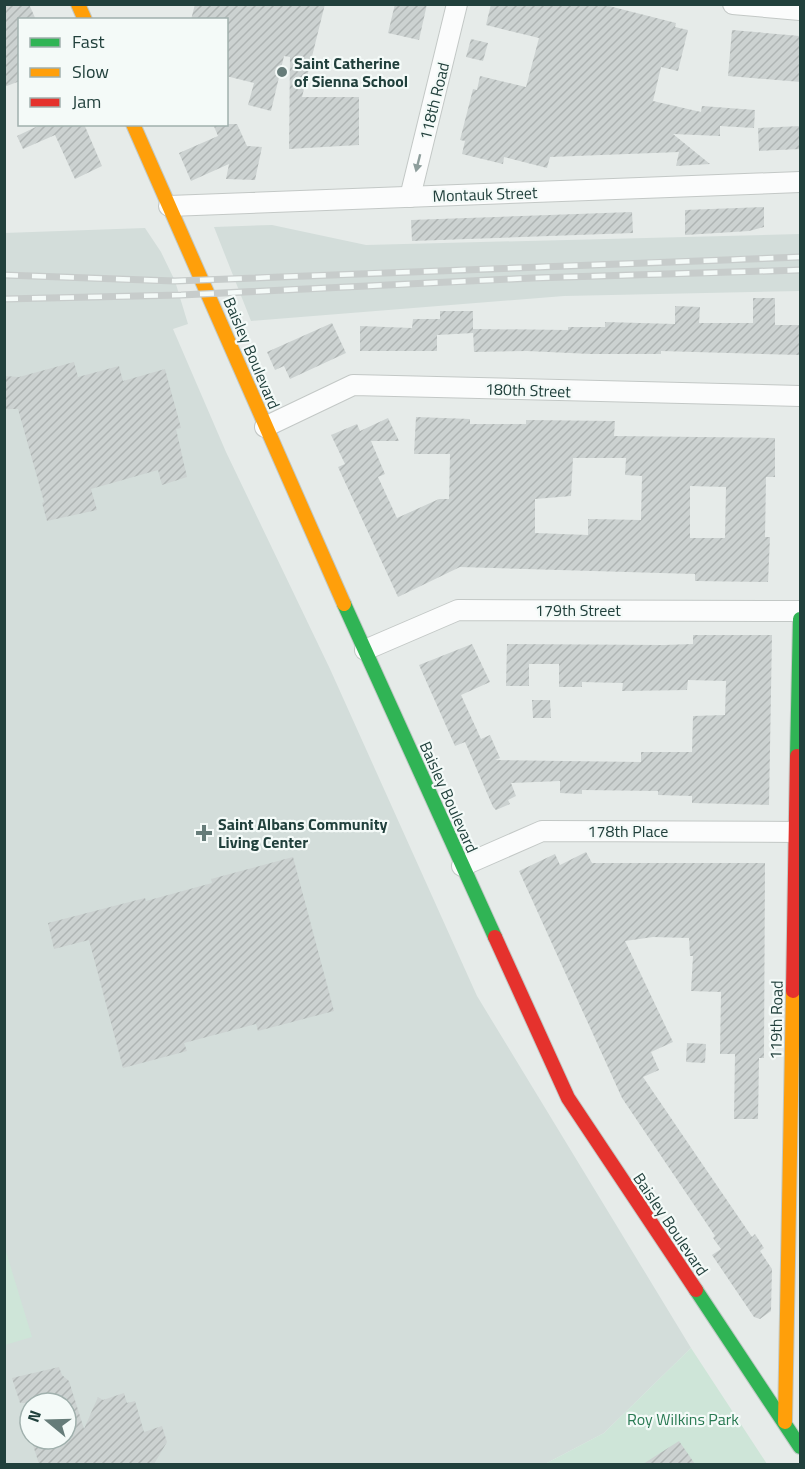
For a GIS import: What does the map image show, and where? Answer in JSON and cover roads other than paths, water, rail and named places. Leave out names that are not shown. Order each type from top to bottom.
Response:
[{"type":"street","points":[[78,4],[84,18]]},
{"type":"street","name":"118th Road","points":[[410,197],[457,4]]},
{"type":"street","points":[[733,4],[801,10]]},
{"type":"street","name":"Baisley Boulevard","points":[[134,126],[364,650],[568,1098],[801,1447]]},
{"type":"street","name":"Montauk Street","points":[[170,206],[801,182]]},
{"type":"street","name":"180th Street","points":[[265,428],[353,385],[801,396]]},
{"type":"street","name":"179th Street","points":[[364,650],[458,610],[801,611]]},
{"type":"street","name":"119th Road","points":[[785,1422],[794,1272],[801,619]]},
{"type":"street","name":"178th Place","points":[[462,866],[542,831],[798,832]]},
{"type":"railway","points":[[4,275],[175,281],[800,257]]},
{"type":"railway","points":[[4,299],[181,295],[533,278],[800,270]]},
{"type":"place","name":"Saint Catherine of Sienna School","points":[[282,72]]},
{"type":"place","name":"Saint Albans Community Living Center","points":[[204,833]]},
{"type":"park label","name":"Roy Wilkins Park","points":[[683,1419]]}]
